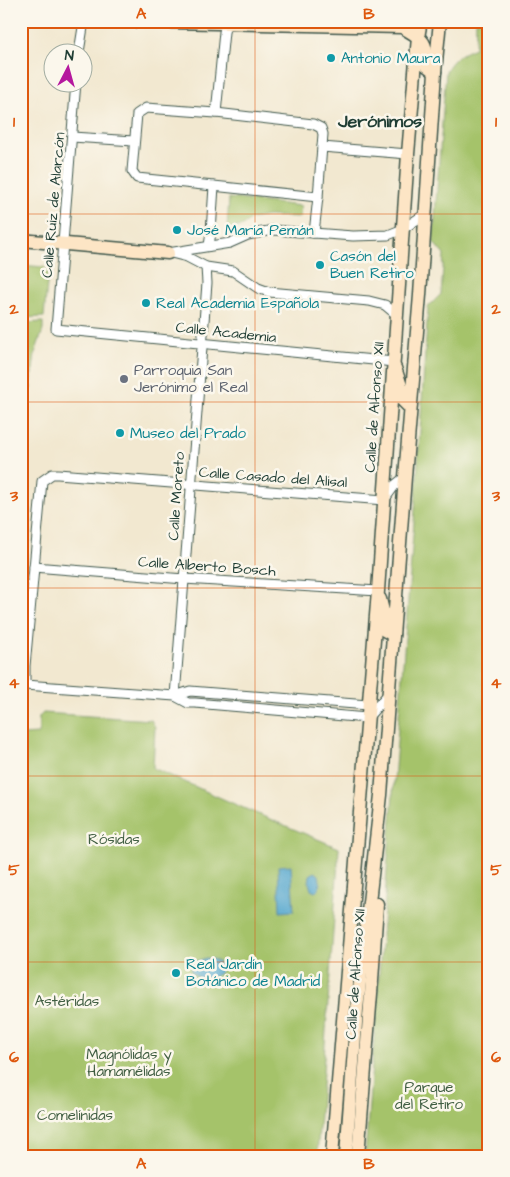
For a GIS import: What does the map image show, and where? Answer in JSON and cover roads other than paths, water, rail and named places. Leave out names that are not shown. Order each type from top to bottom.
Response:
[{"type":"main road","points":[[125,21],[402,27],[418,37],[425,46],[428,51],[426,65],[435,72]]},
{"type":"main road","name":"Calle de Alfonso XII","points":[[332,1156],[378,591],[408,154],[421,21]]},
{"type":"main road","name":"Calle de Alfonso XII","points":[[356,1009],[382,795],[440,21]]},
{"type":"main road","points":[[21,240],[168,253]]},
{"type":"main road","points":[[394,362],[402,389],[402,400],[410,408]]},
{"type":"main road","points":[[378,591],[385,614],[384,630],[393,635]]},
{"type":"main road","name":"Calle de Alfonso XII","points":[[358,1156],[372,972],[382,795]]},
{"type":"main road","name":"Calle de Alfonso XII","points":[[346,1156],[356,1009],[362,796]]},
{"type":"street","points":[[81,42],[84,21]]},
{"type":"street","points":[[216,113],[224,32],[227,22]]},
{"type":"street","name":"Calle Ruiz de Alarcón","points":[[56,329],[75,92]]},
{"type":"street","points":[[314,233],[318,197],[323,134],[321,128],[313,124],[216,113],[146,108],[137,114],[132,171],[137,178],[318,197]]},
{"type":"street","points":[[72,136],[134,141]]},
{"type":"street","points":[[322,147],[408,154]]},
{"type":"street","points":[[209,246],[214,186]]},
{"type":"street","points":[[168,253],[230,243],[248,235],[273,230],[353,236],[382,236],[403,228],[425,214]]},
{"type":"street","points":[[168,253],[187,257],[206,267],[233,271],[258,288],[268,292],[369,301],[385,305],[398,315]]},
{"type":"street","name":"Calle Moreto","points":[[175,696],[208,283],[206,267]]},
{"type":"street","name":"Calle Academia","points":[[56,329],[394,362]]},
{"type":"street","name":"Calle Casado del Alisal","points":[[34,567],[42,482],[52,474],[384,500]]},
{"type":"street","points":[[384,500],[394,485],[405,478]]},
{"type":"street","points":[[34,567],[25,685],[175,696],[195,704],[368,718],[390,692]]},
{"type":"street","name":"Calle Alberto Bosch","points":[[34,567],[184,579],[378,591]]},
{"type":"street","points":[[175,696],[190,691],[368,705]]},
{"type":"water","points":[[291,865],[294,911],[280,912],[278,866]]},
{"type":"water","points":[[315,872],[319,875],[320,881],[319,889],[315,892],[311,890],[309,883],[310,875]]},
{"type":"water","points":[[206,958],[214,959],[222,968],[216,976],[208,979],[194,975],[191,971],[191,966],[197,961]]},
{"type":"place","name":"Antonio Maura","points":[[331,58]]},
{"type":"place","name":"José María Pemán","points":[[177,230]]},
{"type":"place","name":"Casón del Buen Retiro","points":[[320,265]]},
{"type":"place","name":"Real Academia Española","points":[[146,303]]},
{"type":"place","name":"Parroquia San Jerónimo el Real","points":[[124,379]]},
{"type":"place","name":"Museo del Prado","points":[[120,433]]},
{"type":"place","name":"Real Jardín Botánico de Madrid","points":[[176,973]]},
{"type":"district","name":"Jerónimos","points":[[380,121]]},
{"type":"park label","name":"Rósidas","points":[[114,839]]},
{"type":"park label","name":"Astéridas","points":[[67,1001]]},
{"type":"park label","name":"Magnólidas y Hamamélidas","points":[[129,1062]]},
{"type":"park label","name":"Parque del Retiro","points":[[429,1096]]},
{"type":"park label","name":"Comelínidas","points":[[75,1115]]}]
